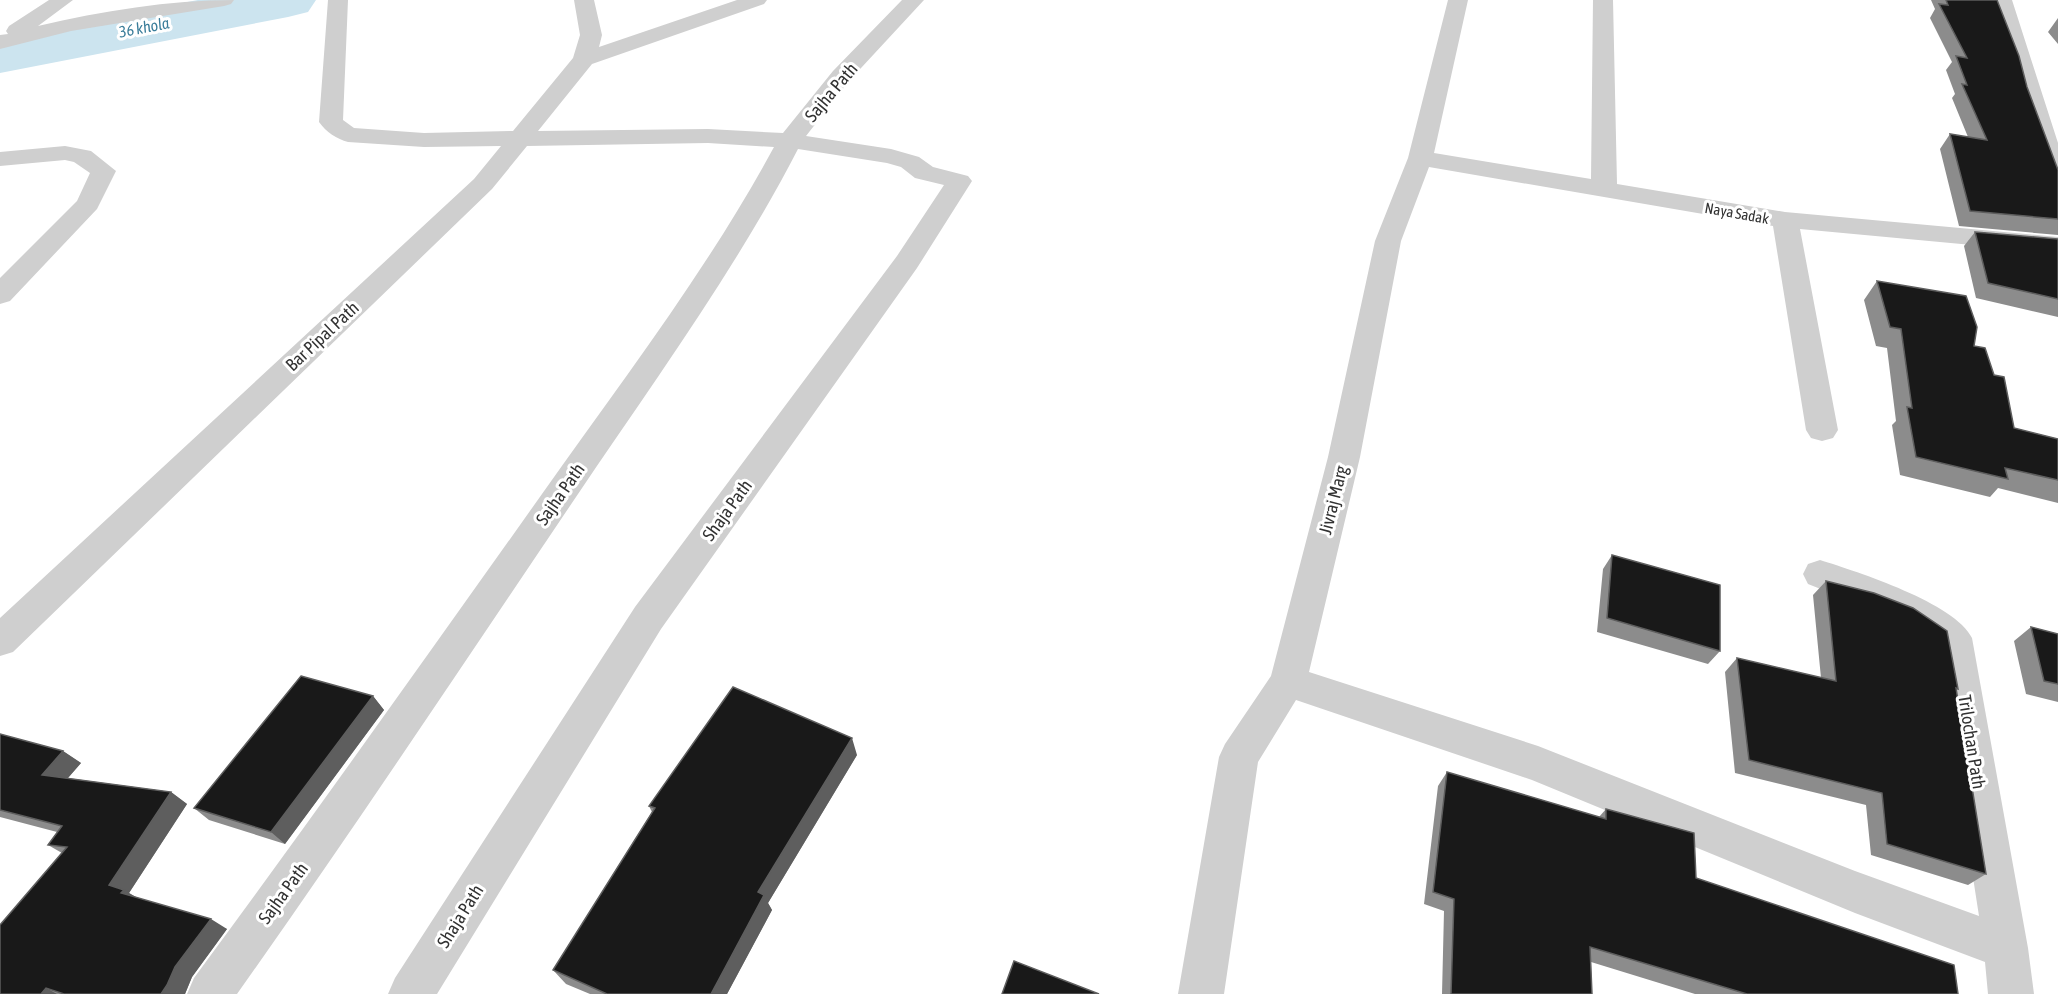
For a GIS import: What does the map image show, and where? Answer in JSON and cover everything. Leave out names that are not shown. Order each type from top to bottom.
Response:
[{"type":"street","points":[[1,48],[63,0]]},
{"type":"street","points":[[1,48],[71,25],[172,5],[224,0]]},
{"type":"street","name":"Bar Pipal Path","points":[[0,641],[483,184],[584,59],[591,35],[584,0]]},
{"type":"street","points":[[584,59],[757,0]]},
{"type":"street","name":"Sajha Path","points":[[210,994],[316,847],[675,328],[763,192],[790,141],[841,76],[914,0]]},
{"type":"street","name":"Jivraj Marg","points":[[1201,994],[1239,757],[1288,681],[1344,457],[1388,241],[1420,158],[1458,0]]},
{"type":"street","points":[[1603,0],[1604,190]]},
{"type":"street","points":[[2002,0],[2037,119],[2058,175]]},
{"type":"street","points":[[338,4],[331,122],[348,135],[424,141],[708,136],[790,141]]},
{"type":"street","name":"Shaja Path","points":[[411,994],[648,618],[907,262],[959,181],[924,173],[910,162],[891,156],[790,141]]},
{"type":"street","points":[[0,159],[65,153],[82,156],[103,171],[88,204],[0,295]]},
{"type":"street","name":"Naya Sadak","points":[[1420,158],[1785,220],[2058,245]]},
{"type":"street","points":[[1785,220],[1822,430]]},
{"type":"street","name":"Trilochan Path","points":[[1820,574],[1912,610],[1954,638],[2006,948],[2011,994]]},
{"type":"street","points":[[1288,681],[1538,764],[1855,892],[2006,948]]},
{"type":"building","points":[[1946,0],[1997,0],[2058,170],[2058,219],[1970,211],[1950,134],[1987,140],[1962,84],[1967,85],[1956,56],[1967,58],[1939,4],[1948,5]]},
{"type":"building","points":[[1975,232],[2058,239],[2058,299],[1988,283]]},
{"type":"building","points":[[1877,281],[1966,296],[1977,327],[1974,346],[1985,348],[1994,375],[2004,377],[2014,428],[2058,439],[2058,480],[2005,468],[2008,479],[1916,457],[1907,407],[1912,408],[1901,329],[1890,327]]},
{"type":"building","points":[[1612,555],[1720,585],[1720,651],[1607,618]]},
{"type":"building","points":[[1826,581],[1874,593],[1913,608],[1947,631],[1986,874],[1887,844],[1882,793],[1749,760],[1737,658],[1836,681]]},
{"type":"building","points":[[2031,627],[2058,634],[2058,684],[2044,681]]},
{"type":"building","points":[[301,676],[373,696],[271,832],[194,808]]},
{"type":"building","points":[[733,687],[852,738],[758,892],[764,895],[711,994],[607,994],[553,970],[655,808],[649,806]]},
{"type":"building","points":[[0,734],[63,751],[42,775],[171,792],[109,885],[124,890],[121,893],[211,919],[175,967],[161,994],[64,994],[46,988],[41,994],[0,994],[0,925],[67,847],[48,845],[62,826],[0,810]]},
{"type":"building","points":[[1447,772],[1606,819],[1606,809],[1694,833],[1696,878],[1954,965],[1958,994],[1747,994],[1590,947],[1592,994],[1451,994],[1454,899],[1433,892]]},
{"type":"building","points":[[1014,961],[1099,994],[1002,994]]},
{"type":"waterway","name":"36 khola","points":[[0,55],[288,0]]}]
